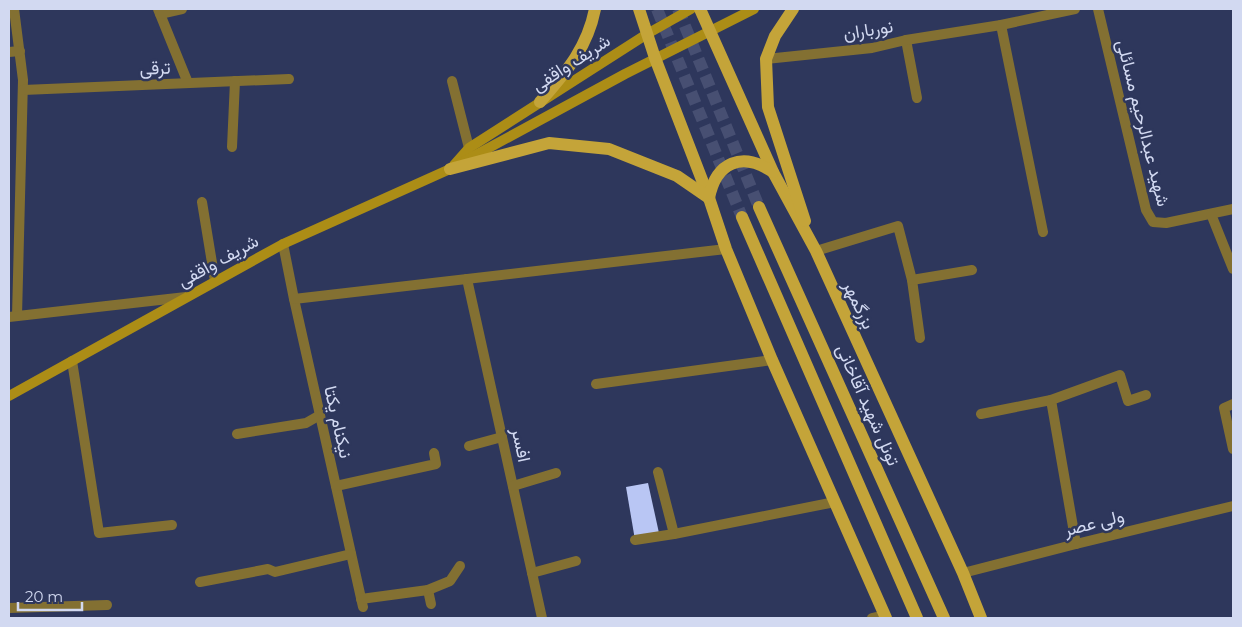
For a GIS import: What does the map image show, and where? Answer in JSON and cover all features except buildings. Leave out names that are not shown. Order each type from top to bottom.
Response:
[{"type":"main road","points":[[540,102],[573,62],[592,25],[595,9]]},
{"type":"main road","points":[[639,9],[655,58],[709,198],[726,249],[772,360],[835,502],[881,617]]},
{"type":"main road","name":"شریف واقفی","points":[[450,170],[469,148],[647,34],[691,9]]},
{"type":"main road","name":"بزرگمهر","points":[[700,9],[773,172],[816,252],[963,573],[981,618]]},
{"type":"main road","name":"شریف واقفی","points":[[9,396],[283,244],[450,170],[655,58],[754,9]]},
{"type":"main road","points":[[793,9],[775,36],[766,59],[768,107],[816,252]]},
{"type":"main road","points":[[450,170],[548,143],[609,149],[677,176],[709,198]]},
{"type":"main road","points":[[709,198],[712,184],[720,172],[732,164],[746,161],[754,162],[773,172]]},
{"type":"main road","name":"تونل شهید آقاخانی","points":[[759,206],[944,618]]},
{"type":"main road","points":[[742,217],[917,618]]},
{"type":"street","points":[[14,9],[23,90],[13,316],[186,297]]},
{"type":"street","points":[[182,9],[159,12],[188,83]]},
{"type":"street","name":"نورباران","points":[[766,59],[872,48],[906,40],[1001,25],[1032,13],[1076,9]]},
{"type":"street","name":"شهید عبدالرحیم مسائلی","points":[[1098,9],[1149,217],[1153,222],[1166,223],[1233,210]]},
{"type":"street","points":[[1001,25],[1043,232]]},
{"type":"street","points":[[906,40],[917,98]]},
{"type":"street","points":[[9,52],[20,51]]},
{"type":"street","name":"ترقی","points":[[23,90],[289,79]]},
{"type":"street","points":[[232,147],[234,81]]},
{"type":"street","points":[[452,81],[469,148]]},
{"type":"street","points":[[202,202],[215,281]]},
{"type":"street","points":[[1211,214],[1233,269]]},
{"type":"street","points":[[816,252],[898,226],[912,280],[920,338]]},
{"type":"street","name":"نیکنام یکتا","points":[[283,244],[362,603],[428,590]]},
{"type":"street","points":[[294,299],[726,249]]},
{"type":"street","points":[[912,280],[972,270]]},
{"type":"street","name":"افسر","points":[[467,279],[542,618]]},
{"type":"street","points":[[596,384],[772,360]]},
{"type":"street","points":[[72,361],[99,533],[172,526]]},
{"type":"street","points":[[980,414],[1051,400],[1120,375],[1128,401],[1146,395]]},
{"type":"street","points":[[1051,400],[1076,544]]},
{"type":"street","points":[[1233,404],[1224,408],[1233,449]]},
{"type":"street","points":[[238,434],[306,423],[320,415]]},
{"type":"street","points":[[468,446],[502,437]]},
{"type":"street","points":[[336,486],[436,464],[434,453]]},
{"type":"street","points":[[658,472],[674,534]]},
{"type":"street","points":[[513,486],[556,473]]},
{"type":"street","points":[[635,540],[835,502]]},
{"type":"street","name":"ولی عصر","points":[[963,573],[1233,506]]},
{"type":"street","points":[[200,582],[268,569],[275,572],[351,554]]},
{"type":"street","points":[[532,573],[576,561]]},
{"type":"street","points":[[430,604],[428,590],[450,581],[460,566]]},
{"type":"street","points":[[9,608],[106,604]]},
{"type":"tunnel","points":[[657,9],[742,217]]},
{"type":"tunnel","points":[[678,9],[759,207]]}]
